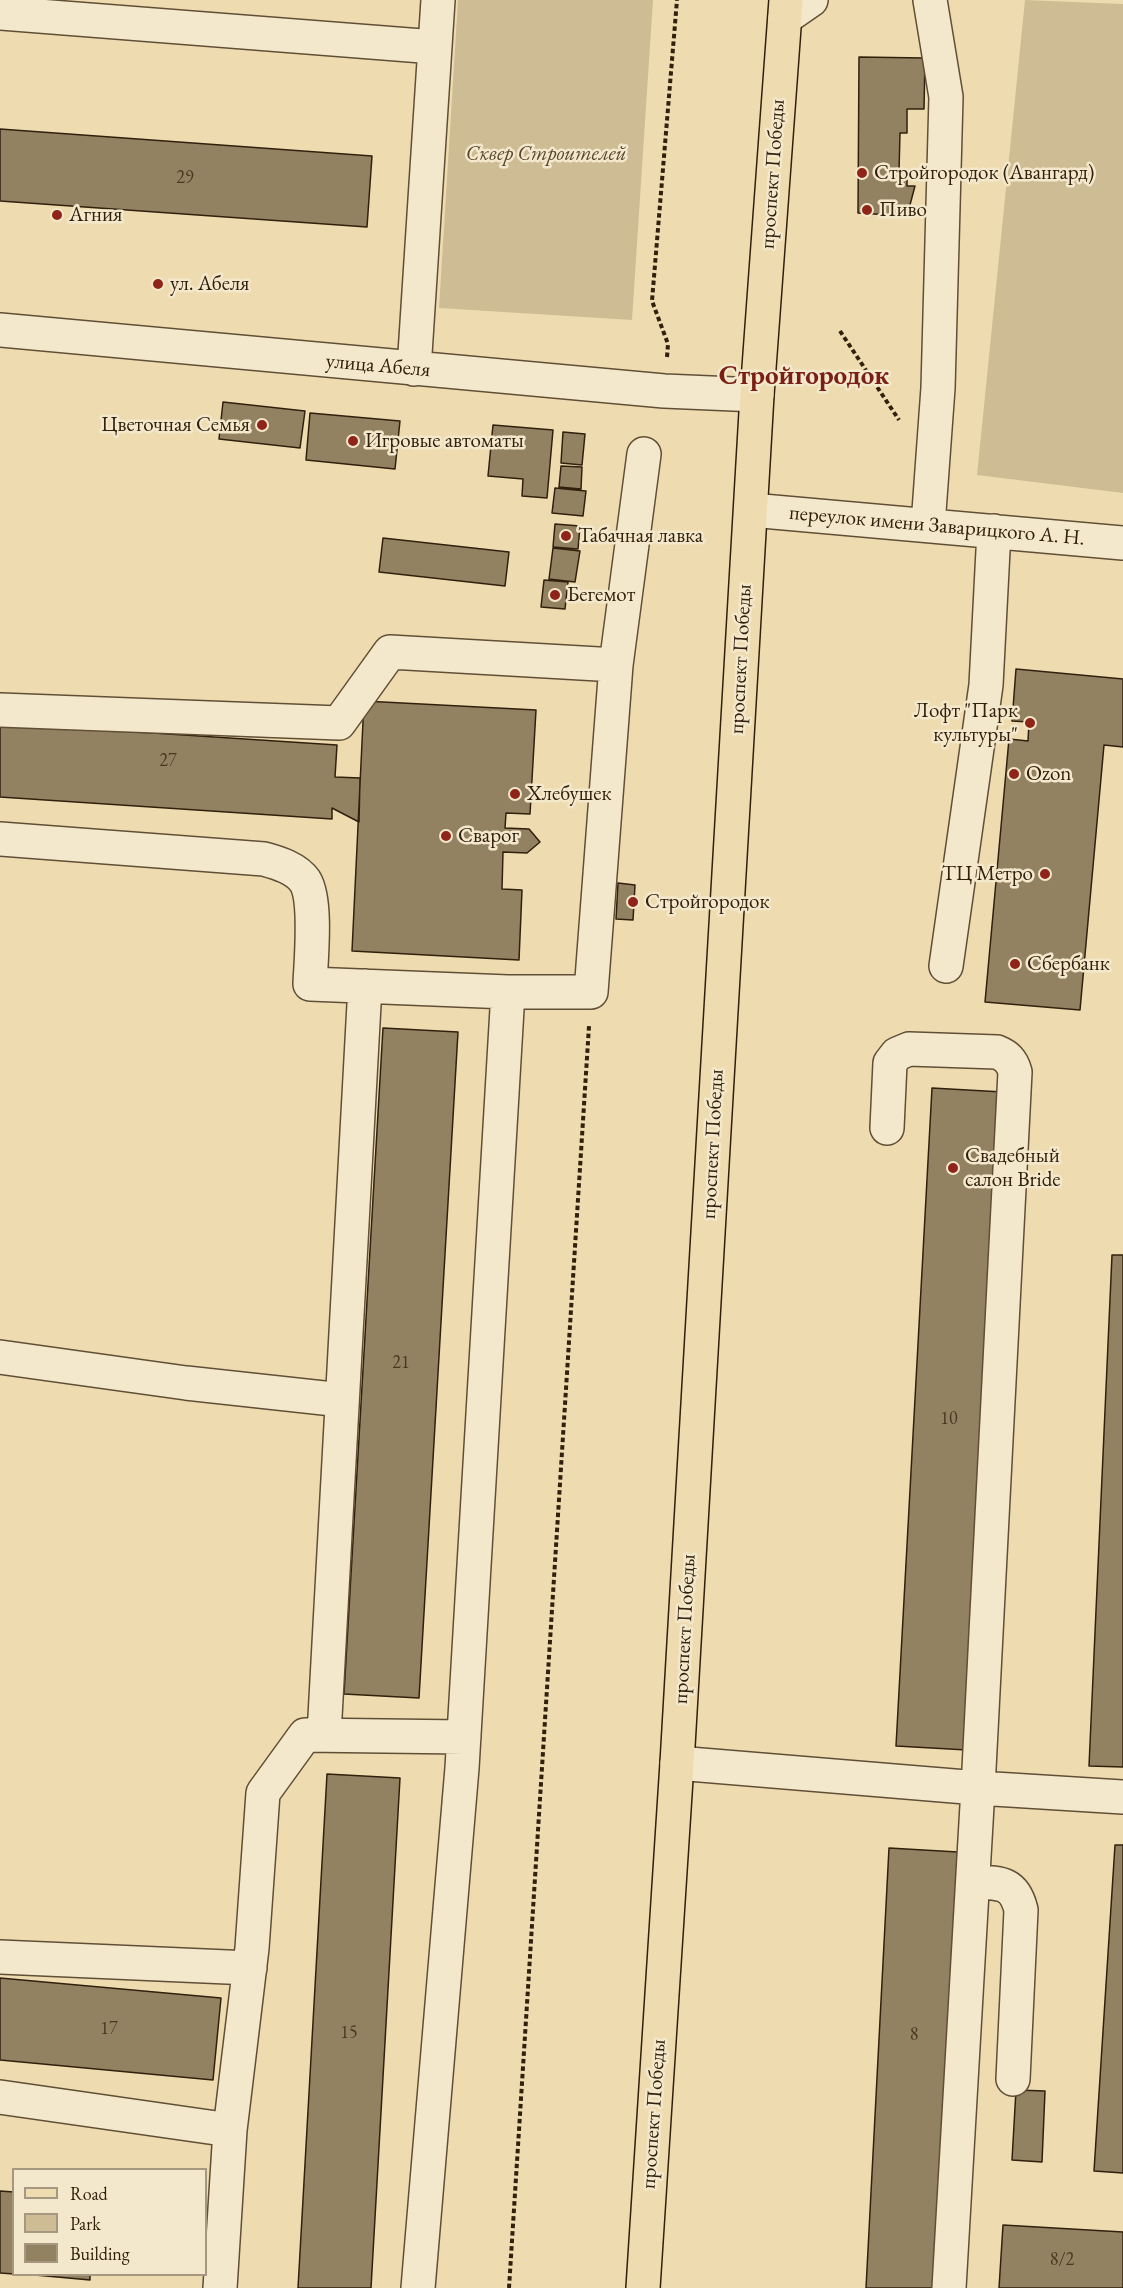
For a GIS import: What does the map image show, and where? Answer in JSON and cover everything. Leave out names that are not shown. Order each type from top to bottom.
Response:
[{"type":"main road","name":"проспект Победы","points":[[643,2288],[677,1763],[743,615],[785,9]]},
{"type":"street","points":[[414,369],[438,0]]},
{"type":"street","points":[[785,9],[811,0]]},
{"type":"street","points":[[928,525],[938,388],[946,97],[930,0]]},
{"type":"street","points":[[0,13],[435,47]]},
{"type":"street","name":"улица Абеля","points":[[0,330],[664,391],[757,395]]},
{"type":"street","points":[[0,839],[264,859],[283,865],[304,880],[312,902],[310,984],[508,992],[591,992],[616,665],[644,454]]},
{"type":"street","name":"переулок имени Заварицкого А. Н.","points":[[751,510],[1123,543]]},
{"type":"street","points":[[946,966],[986,685],[994,531]]},
{"type":"street","points":[[0,710],[339,723],[390,652],[616,665]]},
{"type":"street","points":[[324,1735],[365,986]]},
{"type":"street","points":[[418,2288],[464,1737],[508,992]]},
{"type":"street","points":[[887,1128],[890,1063],[897,1054],[909,1049],[997,1052],[1006,1056],[1013,1063],[1015,1072],[978,1788],[949,2288]]},
{"type":"street","points":[[0,1357],[186,1383],[342,1400]]},
{"type":"street","points":[[220,2288],[230,2130],[250,1968],[263,1793],[305,1734],[464,1737]]},
{"type":"street","points":[[677,1763],[978,1788],[1123,1797]]},
{"type":"street","points":[[973,1882],[1001,1883],[1018,1897],[1022,1910],[1013,2079]]},
{"type":"street","points":[[0,1957],[250,1968]]},
{"type":"street","points":[[0,2097],[230,2130]]},
{"type":"path","points":[[664,391],[668,344],[652,300],[677,0]]},
{"type":"path","points":[[840,331],[902,424]]},
{"type":"path","points":[[509,2288],[591,992]]},
{"type":"green space","name":"Сквер Строителей","points":[[458,0],[653,0],[632,320],[439,308]]},
{"type":"green space","points":[[1025,0],[1123,4],[1123,493],[977,475]]},
{"type":"building","points":[[859,57],[925,58],[924,109],[907,109],[907,133],[900,133],[899,172],[907,173],[907,186],[915,186],[907,216],[858,213]]},
{"type":"building","points":[[0,129],[372,156],[367,227],[0,201]]},
{"type":"building","name":"Цветочная Семья","points":[[223,402],[305,411],[300,448],[219,439]]},
{"type":"building","name":"Игровые автоматы","points":[[310,413],[400,421],[395,469],[306,460]]},
{"type":"building","points":[[493,425],[553,430],[547,498],[522,496],[523,479],[488,476]]},
{"type":"building","points":[[563,432],[585,434],[582,465],[561,463]]},
{"type":"building","points":[[561,466],[582,467],[581,489],[559,487]]},
{"type":"building","points":[[555,488],[586,491],[583,516],[552,513]]},
{"type":"building","name":"Табачная лавка","points":[[555,524],[580,526],[578,549],[553,547]]},
{"type":"building","points":[[383,538],[509,552],[505,586],[379,572]]},
{"type":"building","points":[[553,548],[580,551],[575,582],[549,579]]},
{"type":"building","name":"Бегемот","points":[[544,580],[568,582],[565,609],[541,607]]},
{"type":"building","name":"ТЦ Метро","points":[[1016,669],[1123,679],[1123,747],[1104,745],[1080,1010],[985,1002],[1009,739],[1028,741],[1029,722],[1012,721]]},
{"type":"building","name":"Сварог","points":[[364,701],[536,710],[530,814],[506,813],[505,828],[529,829],[540,842],[527,853],[503,852],[502,889],[522,890],[519,960],[352,951]]},
{"type":"building","points":[[0,723],[337,745],[335,777],[360,778],[359,822],[332,808],[332,819],[0,797]]},
{"type":"building","points":[[618,883],[635,885],[633,920],[616,919]]},
{"type":"building","points":[[383,1028],[458,1032],[419,1698],[344,1694]]},
{"type":"building","points":[[932,1088],[1003,1092],[967,1750],[896,1746]]},
{"type":"building","points":[[1112,1255],[1123,1255],[1123,1767],[1089,1766]]},
{"type":"building","points":[[327,1774],[400,1778],[371,2288],[298,2288]]},
{"type":"building","points":[[1115,1845],[1123,1845],[1123,2173],[1094,2171]]},
{"type":"building","points":[[889,1848],[958,1852],[936,2288],[866,2288]]},
{"type":"building","points":[[0,1978],[221,1998],[213,2080],[0,2060]]},
{"type":"building","points":[[1016,2090],[1045,2091],[1042,2162],[1012,2160]]},
{"type":"building","points":[[0,2191],[12,2192],[12,2274],[0,2273]]},
{"type":"building","points":[[1003,2225],[1123,2232],[1123,2288],[999,2288]]},
{"type":"building","points":[[46,2276],[90,2276],[90,2280]]},
{"type":"place","name":"Стройгородок (Авангард)","points":[[862,173]]},
{"type":"place","name":"Пиво","points":[[867,210]]},
{"type":"place","name":"Агния","points":[[57,215]]},
{"type":"place","name":"ул. Абеля","points":[[158,284]]},
{"type":"place","name":"Цветочная Семья","points":[[262,425]]},
{"type":"place","name":"Игровые автоматы","points":[[353,441]]},
{"type":"place","name":"Табачная лавка","points":[[566,536]]},
{"type":"place","name":"Бегемот","points":[[555,595]]},
{"type":"place","name":"Лофт \"Парк культуры\"","points":[[1030,723]]},
{"type":"place","name":"Ozon","points":[[1014,774]]},
{"type":"place","name":"Хлебушек","points":[[515,794]]},
{"type":"place","name":"Сварог","points":[[446,836]]},
{"type":"place","name":"ТЦ Метро","points":[[1045,874]]},
{"type":"place","name":"Стройгородок","points":[[633,902]]},
{"type":"place","name":"Сбербанк","points":[[1015,964]]},
{"type":"place","name":"Свадебный салон Bride","points":[[953,1168]]},
{"type":"district","name":"Стройгородок","points":[[804,377]]}]
